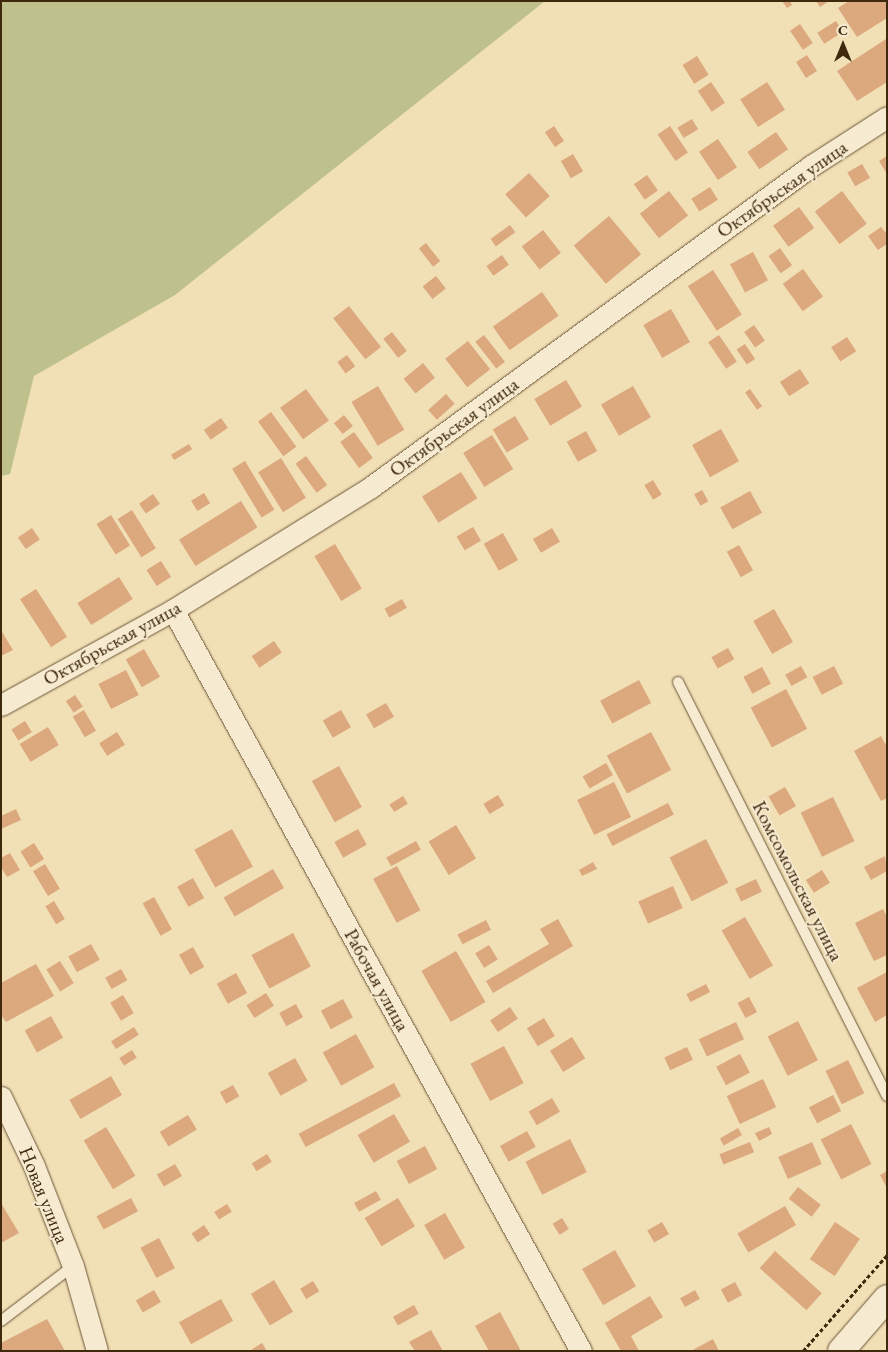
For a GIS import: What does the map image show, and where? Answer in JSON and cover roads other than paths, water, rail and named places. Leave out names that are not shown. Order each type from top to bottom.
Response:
[{"type":"street","name":"Октябрьская улица","points":[[1,705],[173,610],[372,487],[810,166],[887,117]]},
{"type":"street","name":"Рабочая улица","points":[[173,610],[581,1351]]},
{"type":"street","name":"Новая улица","points":[[1,1097],[34,1166],[73,1266],[97,1351]]},
{"type":"street","points":[[842,1350],[887,1298]]},
{"type":"lane","name":"Комсомольская улица","points":[[678,682],[887,1096]]},
{"type":"lane","points":[[1,1321],[73,1266]]}]
